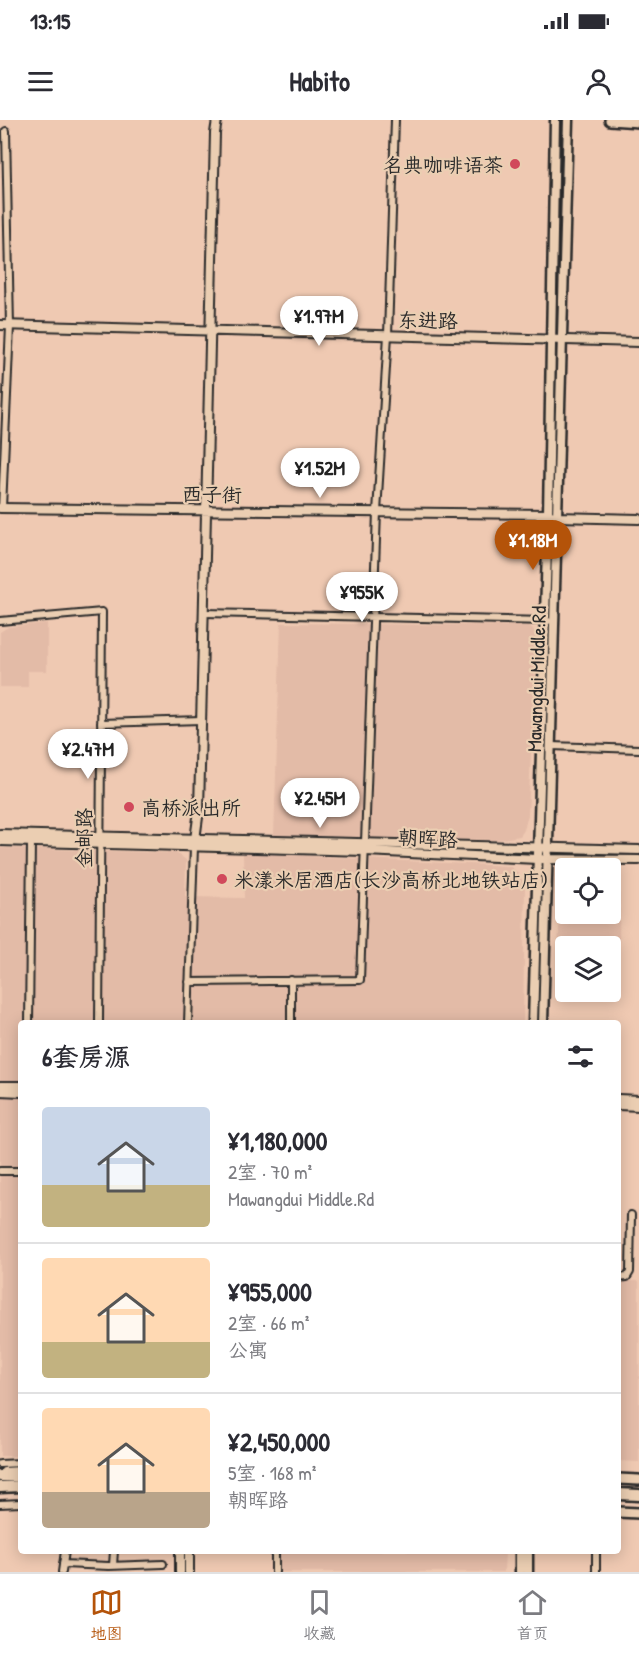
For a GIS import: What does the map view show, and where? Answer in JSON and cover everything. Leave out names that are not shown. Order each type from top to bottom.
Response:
[{"type":"highway","points":[[0,1478],[18,1477]]},
{"type":"highway","points":[[0,1487],[18,1486]]},
{"type":"highway","points":[[621,1488],[639,1489]]},
{"type":"highway","points":[[621,1494],[639,1495]]},
{"type":"main road","name":"Mawangdui Middle.Rd","points":[[553,516],[552,339],[555,120]]},
{"type":"main road","name":"Mawangdui Middle.Rd","points":[[533,1020],[537,848],[550,621],[562,340],[568,120]]},
{"type":"main road","points":[[610,120],[639,122]]},
{"type":"main road","name":"Mawangdui Middle.Rd","points":[[543,1020],[551,746],[550,621]]},
{"type":"main road","points":[[621,1479],[639,1480]]},
{"type":"main road","points":[[621,1512],[639,1513]]},
{"type":"main road","points":[[520,1554],[520,1572]]},
{"type":"main road","points":[[528,1554],[528,1572]]},
{"type":"street","points":[[188,1020],[201,720],[217,120]]},
{"type":"street","points":[[189,981],[360,980],[377,512],[388,335],[395,120]]},
{"type":"street","points":[[1,508],[10,326],[6,131]]},
{"type":"street","name":"东进路","points":[[0,325],[639,342]]},
{"type":"street","name":"西子街","points":[[1,508],[377,512],[639,519]]},
{"type":"street","name":"金邮路","points":[[0,621],[102,612],[99,1020]]},
{"type":"street","points":[[204,613],[550,621]]},
{"type":"street","points":[[101,723],[201,720]]},
{"type":"street","points":[[551,746],[639,749]]},
{"type":"street","name":"朝晖路","points":[[0,834],[194,848],[639,850]]},
{"type":"street","name":"朝晖路","points":[[0,841],[197,838],[537,859],[639,860]]},
{"type":"street","points":[[29,1020],[31,842]]},
{"type":"street","points":[[291,981],[291,1020]]},
{"type":"street","points":[[0,1086],[18,1086]]},
{"type":"street","points":[[0,1091],[18,1092]]},
{"type":"street","points":[[621,1099],[639,1100]]},
{"type":"street","points":[[621,1105],[639,1106]]},
{"type":"street","points":[[0,1171],[18,1172]]},
{"type":"street","points":[[621,1278],[627,1277],[630,1272],[631,1215]]},
{"type":"street","points":[[0,1464],[18,1463]]},
{"type":"street","points":[[0,1471],[18,1470]]},
{"type":"street","points":[[0,1504],[18,1503]]},
{"type":"street","points":[[62,1572],[65,1554]]},
{"type":"street","points":[[180,1554],[180,1572]]},
{"type":"street","points":[[189,1554],[189,1572]]},
{"type":"street","points":[[275,1554],[275,1572]]},
{"type":"street","points":[[596,1554],[596,1572]]},
{"type":"street","points":[[63,1564],[110,1568],[164,1564]]},
{"type":"shaded area","points":[[47,623],[47,671],[28,671],[28,687],[0,687],[0,632],[8,627]]},
{"type":"shaded area","points":[[281,623],[529,626],[533,629],[537,636],[528,815],[520,836],[496,840],[274,836]]},
{"type":"shaded area","points":[[0,848],[176,853],[186,860],[185,897],[244,898],[243,853],[509,866],[517,872],[525,884],[523,1020],[18,1020],[18,1082],[0,1082]]},
{"type":"shaded area","points":[[559,924],[619,924],[619,936],[559,936]]},
{"type":"shaded area","points":[[0,1097],[18,1098],[18,1456],[0,1456]]},
{"type":"shaded area","points":[[621,1281],[639,1281],[639,1462],[621,1461]]},
{"type":"shaded area","points":[[280,1554],[505,1554],[504,1572],[280,1572]]},
{"type":"place","name":"名典咖啡语茶","points":[[515,164]]},
{"type":"place","name":"高桥派出所","points":[[129,807]]},
{"type":"place","name":"米漾米居酒店(长沙高桥北地铁站店)","points":[[222,879]]}]
